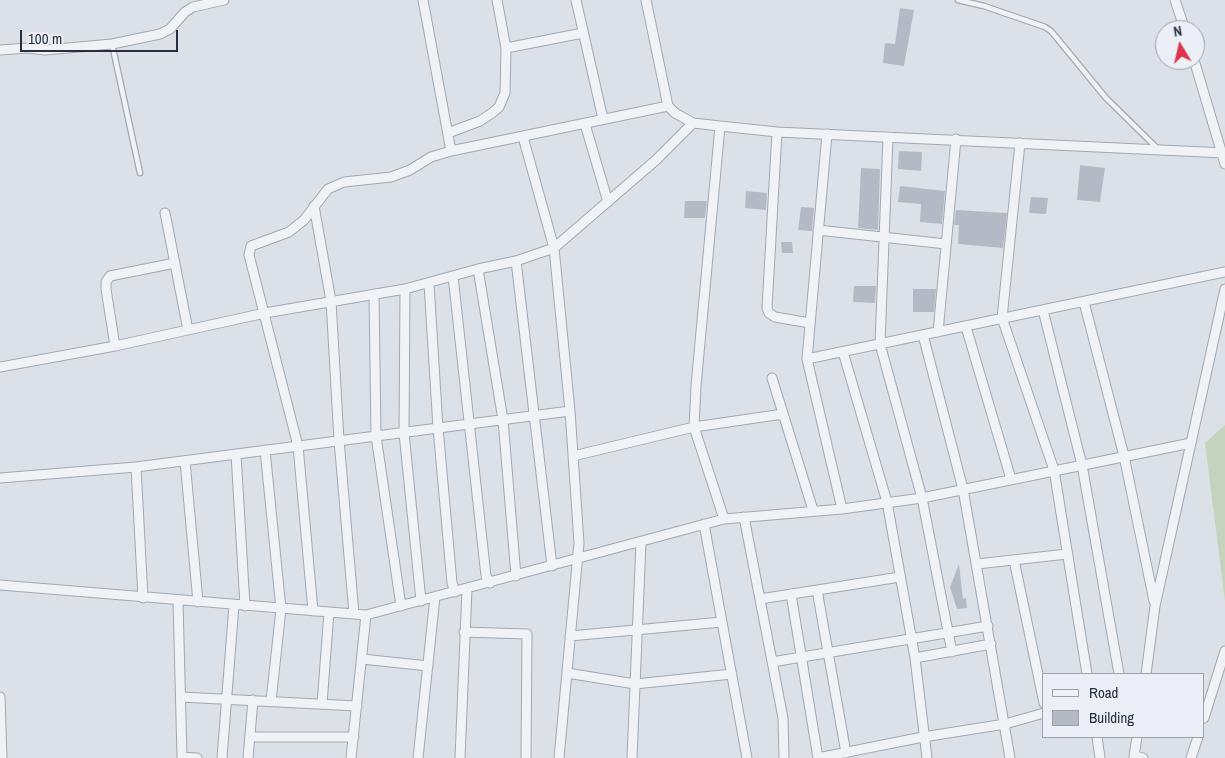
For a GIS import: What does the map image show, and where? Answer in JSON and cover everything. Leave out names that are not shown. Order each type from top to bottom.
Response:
[{"type":"street","points":[[0,50],[28,48],[46,50],[112,44],[160,34],[170,29],[185,12],[193,7],[224,0]]},
{"type":"street","points":[[423,0],[451,151]]},
{"type":"street","points":[[448,133],[480,121],[499,107],[505,93],[506,48],[497,0]]},
{"type":"street","points":[[576,0],[603,119]]},
{"type":"street","points":[[646,0],[668,106],[675,113],[692,123],[777,132],[1223,153]]},
{"type":"street","points":[[1176,0],[1181,20]]},
{"type":"street","points":[[506,48],[583,33]]},
{"type":"street","points":[[1197,70],[1225,164]]},
{"type":"street","points":[[313,611],[298,446],[249,250],[256,242],[275,239],[289,232],[304,220],[328,189],[344,182],[391,177],[410,170],[431,157],[451,151],[668,106]]},
{"type":"street","points":[[0,367],[114,346],[265,313],[406,289],[478,269],[516,261],[554,248],[656,160],[692,123]]},
{"type":"street","points":[[585,124],[608,202]]},
{"type":"street","points":[[720,126],[696,386],[694,427],[724,519]]},
{"type":"street","points":[[777,132],[767,308],[769,313],[775,318],[810,323]]},
{"type":"street","points":[[827,134],[806,359],[842,509]]},
{"type":"street","points":[[523,137],[554,248],[570,411],[579,543],[559,758]]},
{"type":"street","points":[[888,137],[880,344],[922,498],[952,652]]},
{"type":"street","points":[[938,332],[956,139]]},
{"type":"street","points":[[1020,143],[1002,318],[1054,470],[1087,673]]},
{"type":"street","points":[[314,206],[331,301],[339,440],[354,614]]},
{"type":"street","points":[[165,213],[188,330]]},
{"type":"street","points":[[818,230],[946,244]]},
{"type":"street","points":[[516,261],[552,566]]},
{"type":"street","points":[[114,346],[106,289],[106,282],[110,276],[175,263]]},
{"type":"street","points":[[478,269],[503,420],[516,576]]},
{"type":"street","points":[[806,359],[1225,272]]},
{"type":"street","points":[[453,276],[471,424],[486,576],[490,583]]},
{"type":"street","points":[[429,284],[438,428],[452,583],[455,592]]},
{"type":"street","points":[[406,289],[404,433],[421,601]]},
{"type":"street","points":[[1146,673],[1155,606],[1225,289]]},
{"type":"street","points":[[374,294],[376,436],[401,606]]},
{"type":"street","points":[[1084,302],[1124,456],[1155,606]]},
{"type":"street","points":[[1043,310],[1082,465],[1119,673]]},
{"type":"street","points":[[966,327],[1011,479]]},
{"type":"street","points":[[923,335],[963,489],[1010,758]]},
{"type":"street","points":[[843,352],[887,502],[915,658],[927,758]]},
{"type":"street","points":[[772,378],[813,510]]},
{"type":"street","points":[[0,478],[136,467],[570,411]]},
{"type":"street","points":[[573,456],[694,427],[783,414]]},
{"type":"street","points":[[0,585],[366,615],[724,519],[842,509],[922,498],[1191,443]]},
{"type":"street","points":[[265,450],[281,609],[271,702]]},
{"type":"street","points":[[236,454],[245,606]]},
{"type":"street","points":[[185,461],[198,602]]},
{"type":"street","points":[[136,467],[143,598]]},
{"type":"street","points":[[744,518],[783,718],[784,758]]},
{"type":"street","points":[[704,524],[747,758]]},
{"type":"street","points":[[632,758],[641,542]]},
{"type":"street","points":[[977,564],[1067,554]]},
{"type":"street","points":[[1014,560],[1042,693]]},
{"type":"street","points":[[760,599],[900,577]]},
{"type":"street","points":[[460,758],[467,589]]},
{"type":"street","points":[[817,590],[846,753]]},
{"type":"street","points":[[791,594],[818,758],[923,737],[1005,724],[1042,714]]},
{"type":"street","points":[[418,758],[435,597]]},
{"type":"street","points":[[178,601],[182,757],[197,758]]},
{"type":"street","points":[[222,758],[234,605]]},
{"type":"street","points":[[322,704],[329,612]]},
{"type":"street","points":[[351,758],[366,615]]},
{"type":"street","points":[[570,636],[637,632],[722,622]]},
{"type":"street","points":[[772,662],[988,626]]},
{"type":"street","points":[[464,632],[527,634],[526,758]]},
{"type":"street","points":[[915,658],[991,644]]},
{"type":"street","points":[[1205,715],[1225,651]]},
{"type":"street","points":[[362,659],[428,666]]},
{"type":"street","points":[[566,673],[635,684],[732,674]]},
{"type":"street","points":[[0,697],[2,758]]},
{"type":"street","points":[[181,697],[357,706]]},
{"type":"street","points":[[248,758],[253,700]]},
{"type":"street","points":[[250,737],[354,737]]},
{"type":"street","points":[[1097,738],[1100,758]]},
{"type":"street","points":[[1135,758],[1137,738]]},
{"type":"street","points":[[1191,758],[1198,738]]},
{"type":"street","points":[[2,744],[9,758]]},
{"type":"lane","points":[[958,0],[984,6],[1045,27],[1051,31],[1106,98],[1158,149]]},
{"type":"lane","points":[[112,44],[140,173]]},
{"type":"green space","points":[[1225,425],[1225,601],[1205,443]]},
{"type":"building","points":[[900,8],[914,10],[904,66],[883,63],[885,43],[895,44]]},
{"type":"building","points":[[899,151],[922,152],[921,171],[898,169]]},
{"type":"building","points":[[1080,165],[1105,168],[1100,202],[1077,200]]},
{"type":"building","points":[[861,168],[880,169],[878,230],[858,228]]},
{"type":"building","points":[[900,186],[945,191],[942,224],[920,222],[921,204],[898,202]]},
{"type":"building","points":[[746,191],[767,193],[766,210],[745,208]]},
{"type":"building","points":[[1031,197],[1048,198],[1046,214],[1029,213]]},
{"type":"building","points":[[685,201],[707,201],[705,218],[684,218]]},
{"type":"building","points":[[801,207],[814,208],[812,231],[798,230]]},
{"type":"building","points":[[956,210],[1007,213],[1003,248],[958,244],[959,225],[954,225]]},
{"type":"building","points":[[781,242],[792,242],[793,253],[782,253]]},
{"type":"building","points":[[854,286],[876,286],[875,303],[853,302]]},
{"type":"building","points":[[913,289],[936,289],[934,312],[913,312]]},
{"type":"building","points":[[959,564],[963,599],[966,598],[967,608],[957,609],[950,587]]}]
